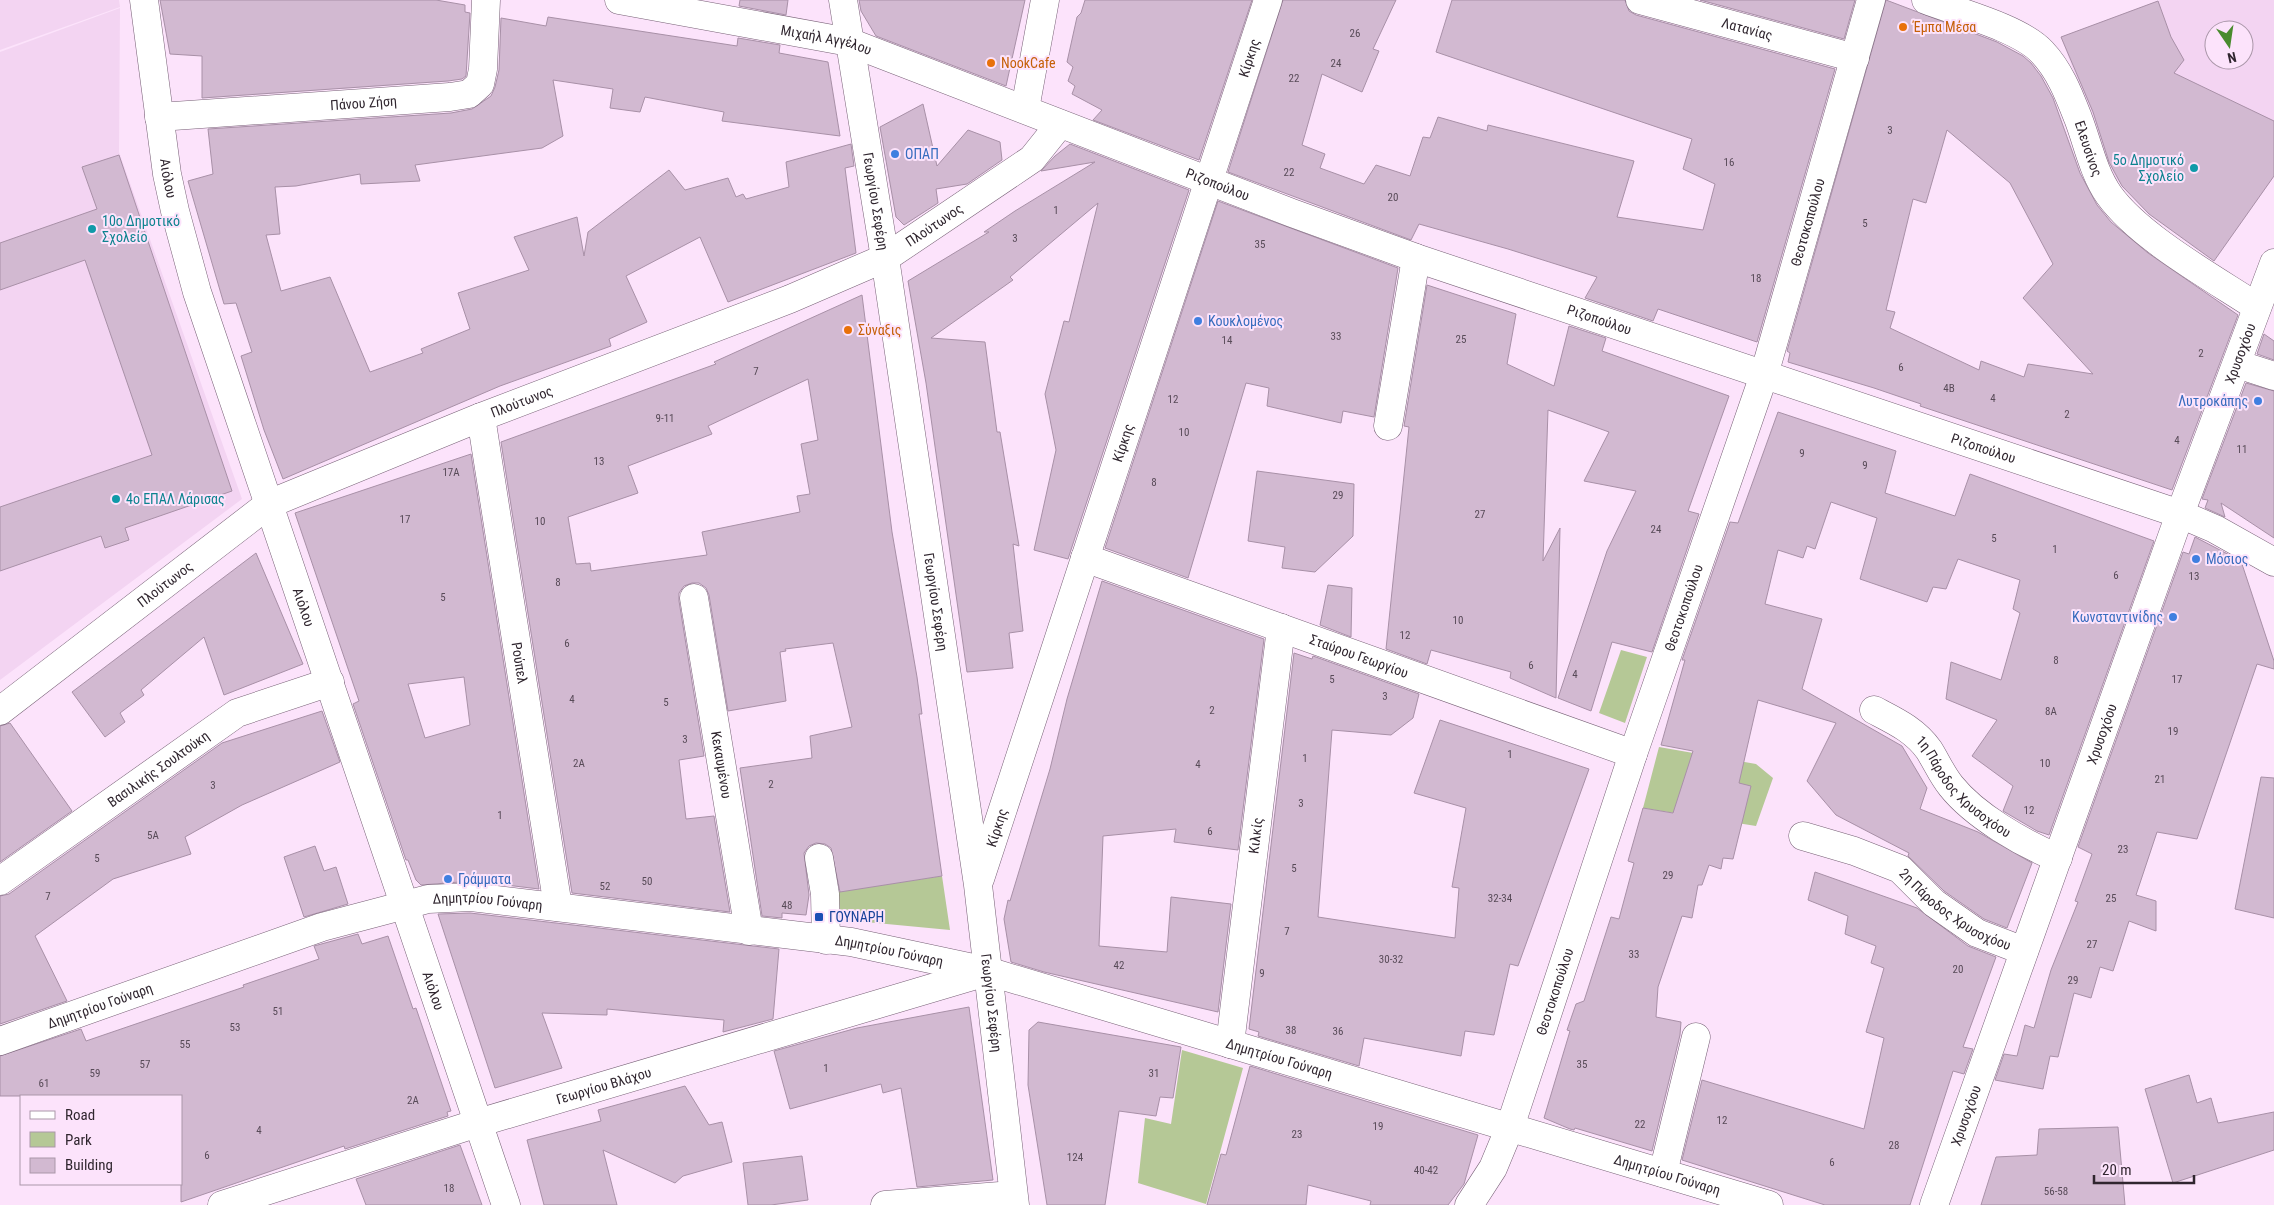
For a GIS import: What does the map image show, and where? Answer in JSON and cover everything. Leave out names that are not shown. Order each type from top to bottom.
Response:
[{"type":"street","name":"Αιόλου","points":[[144,0],[159,117],[175,211],[197,292],[506,1205]]},
{"type":"street","name":"Πάνου Ζήση","points":[[159,117],[440,98],[469,94],[480,84],[483,69],[486,0]]},
{"type":"street","name":"Μιχαήλ Αγγέλου","points":[[619,0],[849,42],[1025,109]]},
{"type":"street","name":"Γεωργίου Σεφέρη","points":[[843,0],[885,258],[978,885],[1014,1200]]},
{"type":"street","points":[[1025,109],[1045,0]]},
{"type":"street","name":"Κίρκης","points":[[978,885],[1268,0]]},
{"type":"street","name":"Λατανίας","points":[[1640,0],[1855,58]]},
{"type":"street","name":"Θεοτοκοπούλου","points":[[1469,1205],[1493,1168],[1510,1127],[1633,754],[1764,375],[1871,0]]},
{"type":"street","name":"Ελευσίνος","points":[[1926,0],[2016,33],[2041,51],[2058,73],[2071,100],[2094,167],[2110,196],[2134,221],[2160,241],[2257,307]]},
{"type":"street","name":"Ριζοπούλου","points":[[1025,109],[1208,181],[1416,258],[2180,514],[2214,528],[2274,562]]},
{"type":"street","name":"Πλούτωνος","points":[[0,711],[270,504],[481,417],[790,299],[885,258],[1032,159],[1060,124]]},
{"type":"street","points":[[1388,426],[1416,258]]},
{"type":"street","name":"Χρυσοχόου","points":[[1934,1205],[2180,514],[2274,263]]},
{"type":"street","points":[[2237,364],[2274,376]]},
{"type":"street","name":"Ρούπελ","points":[[481,417],[558,907]]},
{"type":"street","points":[[2248,547],[2274,584]]},
{"type":"street","name":"Σταύρου Γεωργίου","points":[[1085,558],[1633,754]]},
{"type":"street","name":"Κεκαυμένου","points":[[694,598],[749,930]]},
{"type":"street","name":"Κιλκίς","points":[[1230,1044],[1281,628]]},
{"type":"street","name":"Βασιλικής Σουλτούκη","points":[[0,882],[236,713],[330,682]]},
{"type":"street","name":"1η Πάροδος Χρυσοχόου","points":[[1874,710],[1908,728],[1927,748],[1950,785],[1967,802],[2024,843],[2058,858]]},
{"type":"street","name":"2η Πάροδος Χρυσοχόου","points":[[1803,836],[1854,851],[1900,869],[1934,903],[1977,933],[2024,951]]},
{"type":"street","points":[[819,858],[825,894],[826,940]]},
{"type":"street","name":"Δημητρίου Γούναρη","points":[[0,1041],[322,927],[428,900],[471,897],[826,940],[906,952],[988,971],[1770,1205]]},
{"type":"street","name":"Γεωργίου Βλάχου","points":[[222,1205],[478,1123],[988,971]]},
{"type":"street","points":[[1663,1173],[1696,1038]]},
{"type":"street","points":[[885,1205],[1014,1200]]},
{"type":"shaded area","points":[[0,0],[119,0],[120,7],[0,50]]},
{"type":"shaded area","points":[[2160,0],[2274,0],[2274,176],[2221,251],[2113,178],[2061,37]]},
{"type":"shaded area","points":[[120,8],[119,152],[242,499],[0,680],[0,52]]},
{"type":"green space","points":[[1621,650],[1647,657],[1625,723],[1599,713]]},
{"type":"green space","points":[[1659,747],[1756,764],[1773,778],[1756,826],[1643,808]]},
{"type":"green space","points":[[942,876],[950,930],[834,919],[830,893]]},
{"type":"green space","points":[[1182,1050],[1243,1068],[1206,1204],[1138,1183],[1145,1118],[1171,1124]]},
{"type":"building","points":[[160,0],[436,0],[465,5],[465,12],[470,13],[466,76],[462,79],[448,81],[202,98],[202,56],[170,54]]},
{"type":"building","points":[[740,0],[788,0],[786,15],[739,6]]},
{"type":"building","points":[[859,0],[1025,0],[1006,86],[876,36],[861,11]]},
{"type":"building","points":[[1085,0],[1252,0],[1199,160],[1093,120],[1102,110],[1072,94],[1075,86],[1068,81],[1073,67],[1067,62],[1077,17],[1081,13]]},
{"type":"building","points":[[1283,0],[1396,0],[1373,49],[1379,51],[1362,92],[1322,74],[1302,145],[1325,154],[1320,168],[1364,184],[1376,165],[1410,176],[1423,137],[1430,138],[1438,117],[1487,131],[1488,125],[1634,161],[1617,217],[1703,230],[1715,184],[1683,169],[1692,139],[1436,52],[1452,0],[1625,0],[1629,11],[1636,15],[1835,69],[1757,342],[1658,309],[1653,321],[1585,298],[1597,277],[1419,224],[1411,240],[1228,172]]},
{"type":"building","points":[[1700,0],[1855,0],[1844,39]]},
{"type":"building","points":[[1886,0],[1997,42],[2023,56],[2031,63],[2041,76],[2053,98],[2080,173],[2097,205],[2111,222],[2148,253],[2238,315],[2172,490],[1920,406],[1921,404],[1874,388],[1788,362],[1790,353],[1787,351]],"holes":[[[1947,130],[2010,183],[2053,264],[2023,298],[2093,374],[2028,364],[2024,377],[1981,361],[1979,370],[1890,328],[1895,312],[1886,310],[1913,199],[1926,203]]]},
{"type":"building","name":"5ο Δημοτικό Σχολείο","points":[[2158,1],[2171,37],[2184,60],[2174,73],[2274,121],[2274,176],[2214,261],[2149,214],[2122,186],[2109,162],[2093,112],[2061,37]]},
{"type":"building","points":[[548,17],[737,46],[738,38],[780,45],[779,53],[828,62],[840,136],[722,121],[724,112],[645,97],[640,112],[610,108],[613,89],[553,80],[563,136],[542,148],[415,165],[420,181],[361,184],[360,174],[296,186],[275,187],[280,234],[266,235],[281,291],[330,277],[370,372],[423,353],[421,349],[470,329],[458,293],[529,270],[514,237],[577,217],[584,256],[588,232],[669,170],[685,190],[728,178],[736,197],[743,194],[746,199],[789,187],[786,162],[851,144],[854,166],[845,168],[856,253],[728,302],[700,237],[626,276],[647,322],[609,339],[611,346],[500,386],[283,479],[264,430],[241,356],[252,352],[236,303],[224,304],[188,181],[213,174],[208,129],[451,113],[472,109],[491,96],[495,87],[499,70],[501,18],[546,26]]},
{"type":"building","points":[[923,104],[937,166],[968,130],[1000,142],[1002,160],[967,184],[936,189],[938,203],[904,225],[896,217],[880,127]]},
{"type":"building","points":[[1070,144],[1189,190],[1068,559],[1034,550],[1056,450],[1045,394],[1064,321],[1069,322],[1098,203],[1010,277],[1013,280],[931,338],[985,342],[997,432],[1000,432],[1019,546],[1013,544],[1023,631],[1009,633],[1013,668],[967,672],[926,383],[908,281],[989,232],[984,232],[1095,162],[1041,171]]},
{"type":"building","points":[[119,155],[232,491],[125,528],[129,540],[105,548],[101,536],[0,571],[0,507],[152,455],[85,260],[0,290],[0,243],[97,209],[82,167]]},
{"type":"building","points":[[1218,201],[1398,268],[1374,417],[1343,411],[1341,423],[1267,406],[1269,388],[1246,383],[1188,578],[1105,548]]},
{"type":"building","points":[[1427,285],[1516,314],[1507,364],[1554,386],[1569,326],[1606,338],[1602,351],[1729,396],[1688,511],[1699,514],[1652,652],[1612,642],[1591,711],[1558,698],[1607,551],[1636,491],[1584,481],[1609,432],[1548,410],[1543,561],[1560,528],[1556,698],[1510,678],[1511,672],[1431,650],[1427,664],[1386,649],[1409,427],[1404,426]]},
{"type":"building","points":[[862,295],[892,532],[917,677],[922,714],[919,714],[942,876],[840,892],[831,848],[825,844],[816,843],[809,846],[804,853],[809,895],[806,915],[782,913],[782,918],[762,916],[740,768],[812,758],[810,736],[852,727],[833,643],[785,649],[786,651],[780,652],[786,701],[728,711],[709,595],[706,588],[699,583],[692,583],[684,586],[679,593],[679,601],[704,756],[679,760],[686,819],[714,816],[730,912],[572,893],[501,442],[716,364],[714,362]],"holes":[[[808,379],[818,440],[801,444],[810,494],[797,496],[800,512],[702,532],[707,555],[591,571],[590,563],[576,564],[568,517],[638,493],[628,466],[712,434],[708,426]]]},
{"type":"building","points":[[2264,334],[2274,341],[2274,360],[2257,354]]},
{"type":"building","points":[[2246,383],[2274,391],[2274,538],[2221,503],[2225,517],[2205,508],[2208,500],[2202,499]]},
{"type":"building","points":[[1778,412],[1896,451],[1885,493],[1955,516],[1970,474],[2154,541],[2049,835],[2037,831],[2003,811],[2013,786],[1972,756],[1997,720],[1946,699],[1951,662],[2001,680],[2020,613],[2013,609],[2020,580],[1958,559],[1946,589],[1933,587],[1927,602],[1860,579],[1877,518],[1831,502],[1815,549],[1807,546],[1803,558],[1778,550],[1765,604],[1822,619],[1802,689],[1902,746],[1927,788],[1920,809],[1978,832],[2032,863],[2007,928],[1984,919],[1944,891],[1908,856],[1909,853],[1836,815],[1807,781],[1836,723],[1758,700],[1739,783],[1751,786],[1733,859],[1723,858],[1721,869],[1709,865],[1702,885],[1698,885],[1692,918],[1682,916],[1658,987],[1656,1017],[1681,1022],[1680,1035],[1652,1151],[1575,1128],[1574,1130],[1570,1129],[1544,1118],[1570,1031],[1567,1030],[1576,1004],[1584,1001],[1611,917],[1619,919],[1634,863],[1628,861],[1643,808],[1673,813],[1693,751],[1661,745],[1685,660],[1682,660],[1730,522],[1738,523]]},
{"type":"building","points":[[471,454],[539,889],[473,881],[421,885],[416,880],[408,860],[406,860],[353,704],[359,701],[295,513]],"holes":[[[464,677],[470,725],[425,738],[408,684]]]},
{"type":"building","points":[[1257,471],[1354,484],[1353,536],[1315,572],[1282,568],[1285,547],[1248,541]]},
{"type":"building","points":[[2195,537],[2241,561],[2274,661],[2274,669],[2257,664],[2197,839],[2157,832],[2136,895],[2156,901],[2156,931],[2129,921],[2113,971],[2100,967],[2091,998],[2074,993],[2058,1057],[2050,1056],[2043,1089],[1995,1080],[2004,1054],[2017,1056],[2025,1025],[2034,1028],[2051,970],[2078,902],[2075,901],[2092,854],[2078,847],[2183,552],[2189,554]]},
{"type":"building","points":[[256,553],[303,664],[224,695],[204,637],[141,690],[144,695],[120,713],[125,722],[105,737],[72,692]]},
{"type":"building","points":[[1102,581],[1264,639],[1238,850],[1174,842],[1176,829],[1103,836],[1099,946],[1167,952],[1171,897],[1231,904],[1218,1012],[1044,972],[1011,962],[1004,919],[1008,900],[1010,901],[1050,769],[1067,699]]},
{"type":"building","points":[[1328,585],[1352,588],[1351,637],[1320,625]]},
{"type":"building","points":[[1294,653],[1312,659],[1313,656],[1419,694],[1413,718],[1391,735],[1332,730],[1318,917],[1455,938],[1459,888],[1452,887],[1466,808],[1414,793],[1440,720],[1589,769],[1518,966],[1510,964],[1494,1035],[1465,1031],[1461,1056],[1364,1038],[1359,1066],[1258,1036],[1259,1032],[1249,1029]]},
{"type":"building","points":[[322,711],[340,762],[242,805],[185,837],[191,854],[113,879],[35,936],[67,1001],[0,1024],[0,896],[9,894],[222,743]]},
{"type":"building","points":[[10,723],[72,811],[0,862],[0,726]]},
{"type":"building","points":[[2261,777],[2274,778],[2274,918],[2235,909]]},
{"type":"building","points":[[315,846],[324,871],[336,867],[348,904],[304,917],[284,857]]},
{"type":"building","points":[[1815,872],[1917,908],[1968,946],[1996,957],[1963,1047],[1973,1049],[1964,1074],[1953,1071],[1910,1205],[1825,1205],[1682,1160],[1702,1080],[1864,1129],[1884,1038],[1866,1032],[1884,968],[1871,963],[1876,946],[1845,934],[1848,916],[1808,900]]},
{"type":"building","points":[[470,913],[779,949],[773,1019],[723,1032],[724,1020],[607,1009],[607,1015],[542,1013],[562,1068],[495,1088],[438,914]]},
{"type":"building","points":[[358,934],[362,944],[388,936],[413,1009],[416,1008],[451,1111],[447,1112],[448,1116],[345,1149],[344,1146],[181,1202],[182,1095],[0,1096],[0,1056],[81,1029],[86,1041],[244,987],[243,985],[319,959],[314,946]]},
{"type":"building","points":[[969,1007],[993,1180],[917,1187],[901,1088],[883,1093],[881,1084],[790,1109],[774,1051],[857,1028]]},
{"type":"building","points":[[1038,1022],[1181,1047],[1173,1098],[1160,1097],[1156,1116],[1119,1111],[1105,1205],[1047,1205],[1028,1085],[1029,1030]]},
{"type":"building","points":[[1250,1066],[1478,1135],[1464,1184],[1448,1205],[1370,1205],[1371,1201],[1308,1185],[1306,1205],[1207,1205],[1221,1154],[1226,1155]]},
{"type":"building","points":[[2189,1075],[2197,1103],[2211,1098],[2218,1123],[2274,1112],[2274,1150],[2173,1183],[2145,1089]]},
{"type":"building","points":[[685,1086],[709,1125],[722,1122],[732,1162],[683,1176],[675,1183],[603,1150],[617,1205],[544,1205],[527,1140],[601,1121],[598,1110]]},
{"type":"building","points":[[2118,1127],[2125,1205],[1981,1205],[1996,1157],[2037,1155],[2039,1129]]},
{"type":"building","points":[[460,1145],[482,1205],[366,1205],[356,1179]]},
{"type":"building","points":[[802,1156],[808,1200],[771,1205],[748,1205],[743,1163]]},
{"type":"place","name":"Έμπα Μέσα","points":[[1903,27]]},
{"type":"place","name":"NookCafe","points":[[991,63]]},
{"type":"place","name":"ΟΠΑΠ","points":[[895,154]]},
{"type":"place","name":"5ο Δημοτικό Σχολείο","points":[[2194,168]]},
{"type":"place","name":"10ο Δημοτικό Σχολείο","points":[[92,229]]},
{"type":"place","name":"Κουκλομένος","points":[[1198,321]]},
{"type":"place","name":"Σύναξις","points":[[848,330]]},
{"type":"place","name":"Λυτροκάπης","points":[[2258,401]]},
{"type":"place","name":"4ο ΕΠΑΛ Λάρισας","points":[[116,499]]},
{"type":"place","name":"Μόσιος","points":[[2196,559]]},
{"type":"place","name":"Κωνσταντινίδης","points":[[2173,617]]},
{"type":"place","name":"Γράμματα","points":[[448,879]]},
{"type":"place","name":"ΓΟΥΝΑΡΗ","points":[[819,917]]}]
